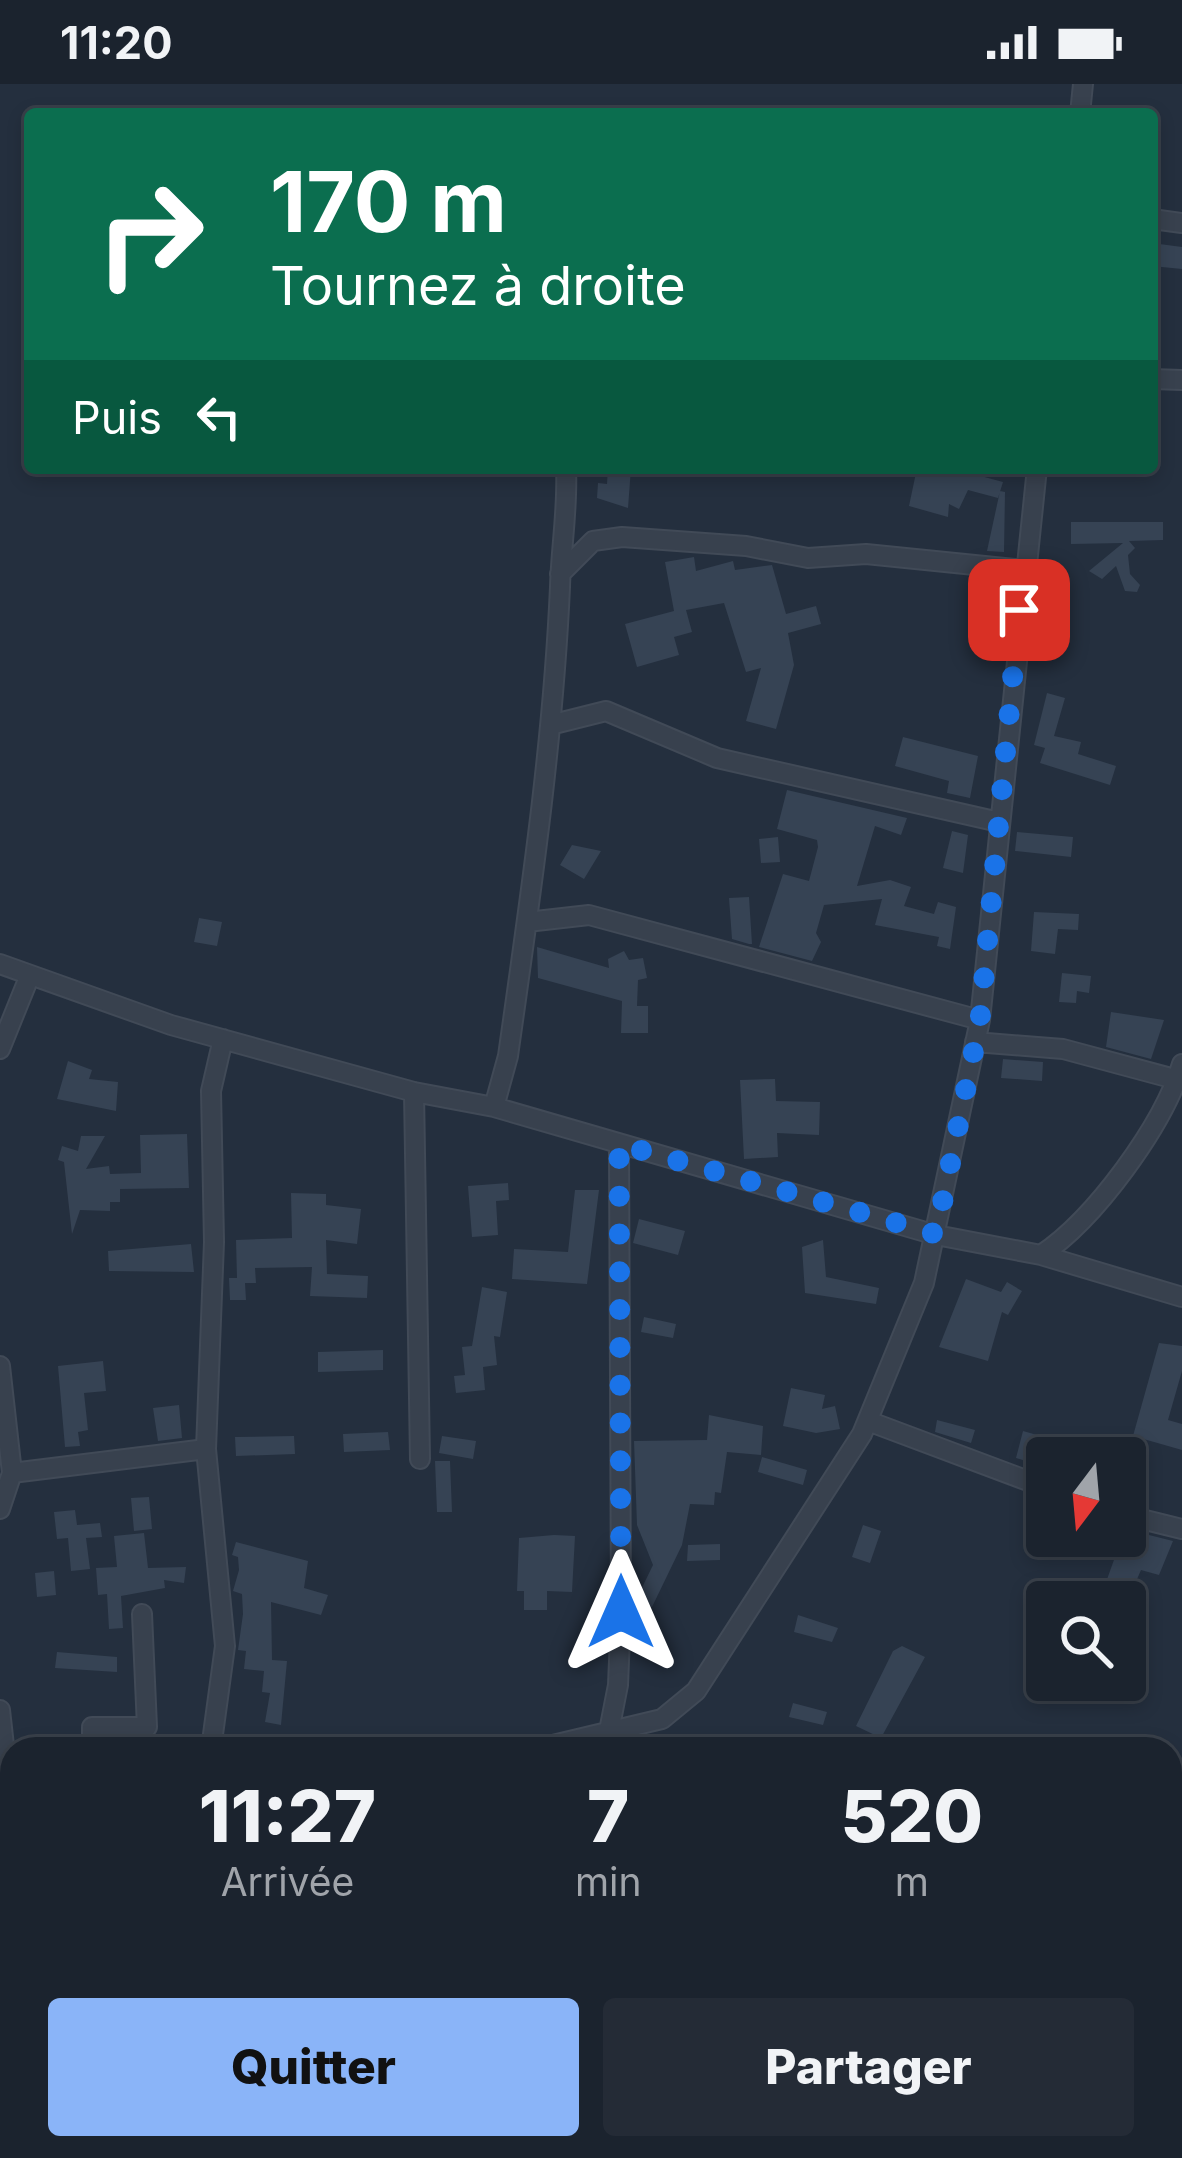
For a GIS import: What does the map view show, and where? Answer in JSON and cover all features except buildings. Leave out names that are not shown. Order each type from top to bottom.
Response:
[{"type":"street","points":[[494,1107],[508,1056],[554,724],[560,574],[568,521],[566,474]]},
{"type":"street","points":[[585,1737],[662,1719],[696,1691],[868,1421],[924,1283],[980,1020],[1036,474]]},
{"type":"street","points":[[560,574],[592,541],[622,537],[746,546],[808,558],[866,554],[1024,570]]},
{"type":"street","points":[[554,724],[606,711],[717,758],[999,822]]},
{"type":"street","points":[[527,922],[589,915],[980,1020]]},
{"type":"street","points":[[0,964],[223,1039],[414,1092],[494,1107],[936,1234],[1041,1255],[1182,1297]]},
{"type":"street","points":[[0,1049],[30,975]]},
{"type":"street","points":[[213,1737],[225,1646],[206,1449],[214,1243],[211,1091],[223,1039]]},
{"type":"street","points":[[975,1042],[1063,1049],[1180,1075],[1116,1181],[1074,1233],[1041,1255]]},
{"type":"street","points":[[414,1092],[420,1460]]},
{"type":"street","points":[[609,1731],[618,1685],[621,1612],[619,1144]]},
{"type":"street","points":[[0,1366],[12,1473],[0,1509]]},
{"type":"street","points":[[868,1421],[1026,1480]]},
{"type":"street","points":[[12,1473],[206,1449]]},
{"type":"street","points":[[1146,1520],[1182,1529]]},
{"type":"street","points":[[92,1737],[92,1727],[147,1727],[142,1614]]},
{"type":"route","points":[[621,1612],[619,1144],[936,1234],[980,1020],[1019,610]]}]
